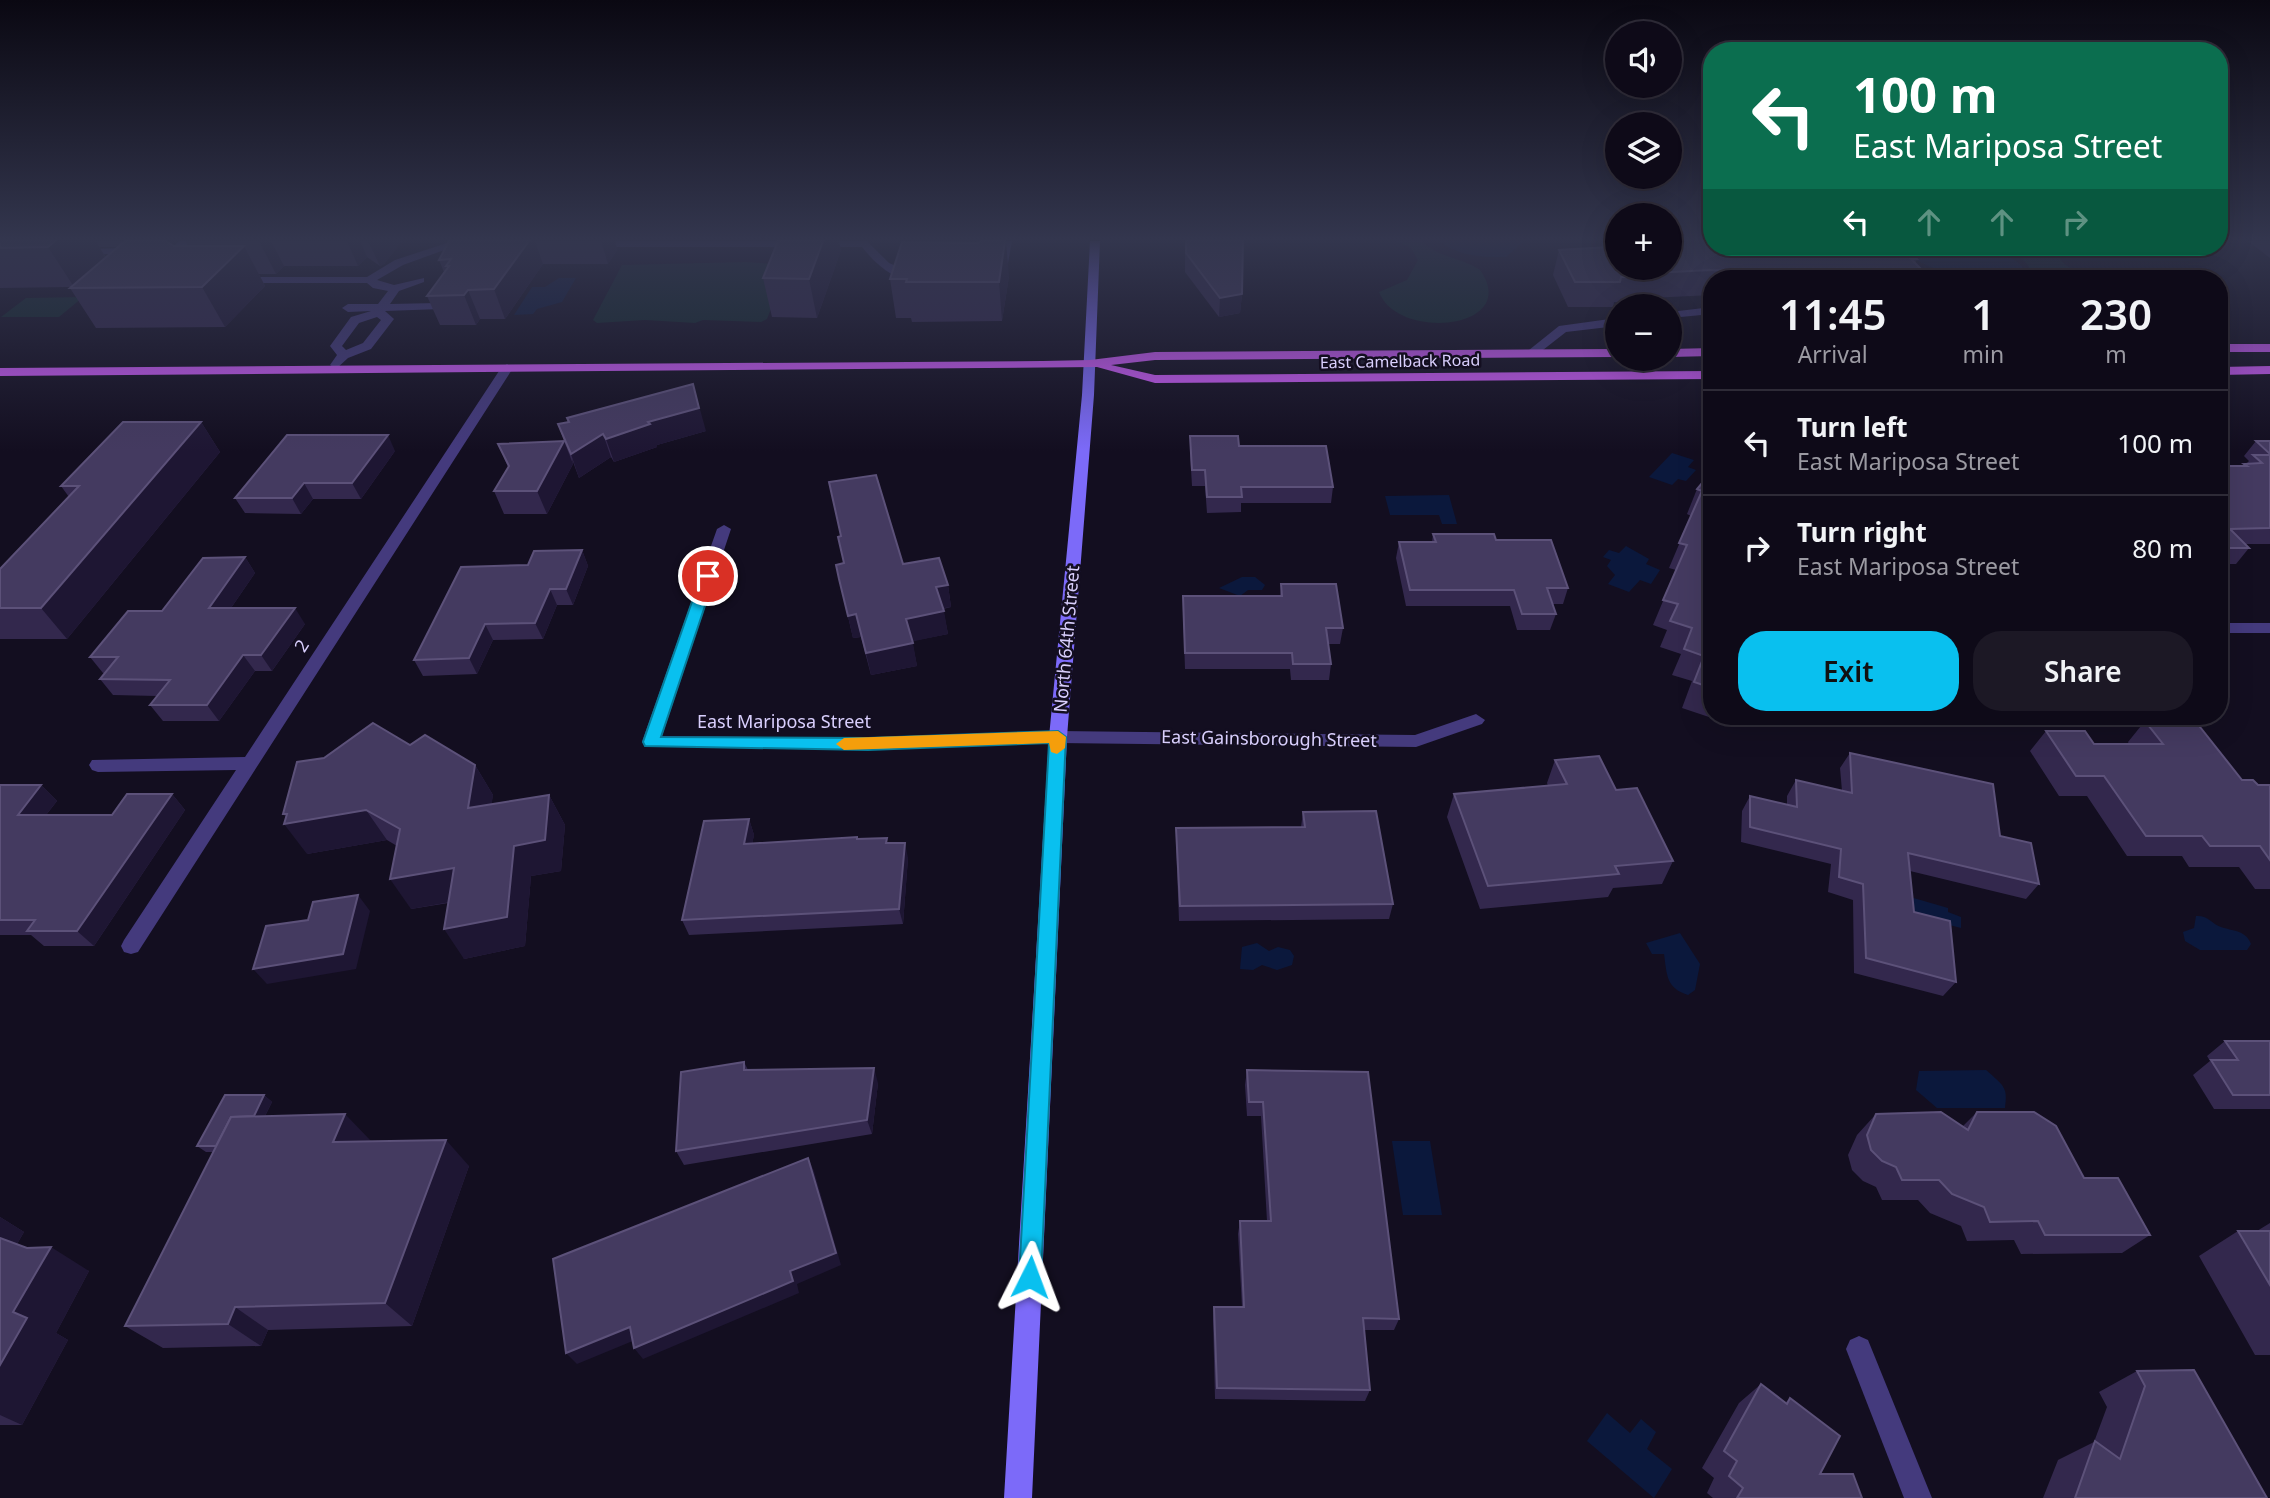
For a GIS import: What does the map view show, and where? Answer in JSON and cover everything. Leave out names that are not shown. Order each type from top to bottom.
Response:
[{"type":"main road","points":[[2228,348],[2270,348]]},
{"type":"main road","points":[[1682,353],[1703,352]]},
{"type":"main road","name":"East Camelback Road","points":[[0,372],[1090,364],[1155,356],[1605,353]]},
{"type":"main road","points":[[1530,354],[1541,377]]},
{"type":"main road","name":"East Camelback Road","points":[[1090,364],[1155,379],[1703,374]]},
{"type":"main road","points":[[2228,370],[2270,370]]},
{"type":"street","points":[[344,355],[336,346],[355,320],[378,311]]},
{"type":"street","points":[[332,370],[344,355],[367,346],[388,319],[381,311]]},
{"type":"street","name":"North 64th Street","points":[[1018,1498],[1058,737],[1092,311]]},
{"type":"street","points":[[1682,314],[1703,311]]},
{"type":"street","points":[[1530,354],[1563,328],[1605,323]]},
{"type":"street","name":"2","points":[[131,946],[420,497],[507,368]]},
{"type":"street","name":"East Mariposa Street","points":[[724,529],[651,742],[868,744],[1058,737]]},
{"type":"street","points":[[2228,628],[2270,628]]},
{"type":"street","name":"East Gainsborough Street","points":[[1058,737],[1416,741],[1476,720]]},
{"type":"street","points":[[98,765],[251,763]]},
{"type":"street","points":[[1859,1349],[1917,1498]]},
{"type":"green space","points":[[9,311],[66,311],[59,317],[1,317]]},
{"type":"green space","points":[[598,311],[770,311],[767,319],[761,322],[703,320],[695,323],[645,320],[597,323],[593,320]]},
{"type":"green space","points":[[1396,311],[1478,311],[1472,316],[1452,322],[1430,323],[1409,318]]},
{"type":"water","points":[[517,311],[535,311],[533,314],[514,315]]},
{"type":"water","points":[[1672,453],[1694,460],[1688,467],[1696,470],[1686,481],[1678,479],[1672,485],[1649,477]]},
{"type":"water","points":[[1449,495],[1457,524],[1442,524],[1439,515],[1390,515],[1385,496]]},
{"type":"water","points":[[1626,546],[1649,559],[1646,564],[1660,570],[1651,584],[1640,580],[1629,592],[1608,584],[1615,575],[1607,566],[1611,560],[1603,557],[1609,550],[1619,553]]},
{"type":"water","points":[[1242,577],[1255,577],[1265,585],[1262,590],[1248,590],[1240,596],[1219,588]]},
{"type":"water","points":[[1893,892],[1948,908],[1948,912],[1961,917],[1961,928],[1891,910]]},
{"type":"water","points":[[2196,916],[2246,936],[2251,944],[2247,950],[2200,950],[2185,941],[2183,932],[2194,928]]},
{"type":"water","points":[[1680,933],[1700,964],[1695,990],[1688,995],[1675,989],[1669,980],[1664,954],[1652,954],[1646,943]]},
{"type":"water","points":[[1257,943],[1269,951],[1278,947],[1290,950],[1294,956],[1292,965],[1277,970],[1262,965],[1253,970],[1240,969],[1242,947]]},
{"type":"water","points":[[1986,1070],[2003,1087],[2006,1095],[2005,1108],[1937,1108],[1916,1090],[1919,1071]]},
{"type":"water","points":[[1392,1141],[1430,1141],[1442,1215],[1403,1215]]},
{"type":"water","points":[[1607,1413],[1630,1433],[1641,1419],[1656,1432],[1647,1449],[1672,1469],[1654,1498],[1587,1441]]},
{"type":"building","points":[[693,384],[699,408],[648,422],[650,424],[606,439],[603,434],[571,454],[558,424],[569,422],[567,418]]},
{"type":"building","points":[[123,422],[201,422],[41,608],[0,608],[0,569],[79,486],[61,486]]},
{"type":"building","points":[[287,435],[388,435],[352,483],[304,483],[292,498],[235,498]]},
{"type":"building","points":[[1190,436],[1238,436],[1239,446],[1326,446],[1333,487],[1241,487],[1242,497],[1207,497],[1205,470],[1192,470]]},
{"type":"building","points":[[564,441],[537,491],[494,491],[509,466],[498,444]]},
{"type":"building","points":[[2256,441],[2270,441],[2270,454]]},
{"type":"building","points":[[2253,455],[2270,455],[2270,528],[2230,529],[2249,548],[2228,548],[2228,466],[2262,463]]},
{"type":"building","points":[[876,475],[903,564],[939,558],[948,585],[936,587],[944,611],[906,619],[913,643],[866,653],[856,614],[848,616],[839,579],[836,565],[844,563],[829,482]]},
{"type":"building","points":[[1703,482],[1703,656],[1684,649],[1692,628],[1670,621],[1678,604],[1663,600],[1687,545],[1679,543],[1702,491],[1697,489]]},
{"type":"building","points":[[1433,534],[1494,534],[1496,540],[1551,540],[1568,588],[1547,588],[1556,614],[1522,614],[1514,590],[1410,590],[1399,542],[1436,542]]},
{"type":"building","points":[[582,550],[566,589],[550,589],[535,623],[485,624],[469,658],[414,660],[461,567],[528,565],[534,551]]},
{"type":"building","points":[[245,557],[209,608],[295,608],[261,655],[243,655],[207,705],[150,705],[170,680],[100,679],[118,657],[90,657],[128,611],[162,611],[203,558]]},
{"type":"building","points":[[1281,584],[1336,584],[1343,628],[1326,628],[1331,664],[1293,664],[1292,653],[1185,653],[1183,596],[1282,596]]},
{"type":"building","points":[[1703,659],[1703,685],[1694,682]]},
{"type":"building","points":[[373,723],[410,745],[425,735],[475,765],[468,808],[549,795],[545,840],[514,846],[507,917],[444,929],[454,868],[390,879],[400,829],[366,810],[284,824],[287,814],[283,814],[297,762],[324,758]]},
{"type":"building","points":[[2148,725],[2198,725],[2242,780],[2253,780],[2258,785],[2270,785],[2270,860],[2260,846],[2210,846],[2202,836],[2146,836],[2104,776],[2076,776],[2046,731],[2085,731],[2094,744],[2163,744]]},
{"type":"building","points":[[1850,753],[1993,784],[2000,836],[2031,843],[2039,884],[1908,853],[1914,912],[1950,921],[1956,982],[1866,958],[1863,884],[1839,877],[1841,849],[1750,827],[1750,796],[1797,807],[1796,780],[1852,793]]},
{"type":"building","points":[[1599,756],[1616,790],[1637,788],[1673,861],[1615,866],[1619,874],[1488,886],[1454,794],[1567,784],[1555,760]]},
{"type":"building","points":[[0,785],[41,785],[18,815],[112,815],[127,794],[172,794],[77,931],[27,931],[35,920],[0,920]]},
{"type":"building","points":[[1376,811],[1393,904],[1180,906],[1176,828],[1305,827],[1303,812]]},
{"type":"building","points":[[749,819],[744,844],[857,837],[887,838],[886,843],[905,843],[899,909],[682,920],[704,821]]},
{"type":"building","points":[[358,895],[343,954],[253,969],[266,926],[308,920],[313,902]]},
{"type":"building","points":[[2225,1041],[2270,1041],[2270,1095],[2233,1095],[2211,1060],[2238,1060]]},
{"type":"building","points":[[744,1062],[744,1070],[874,1068],[867,1120],[676,1151],[681,1072]]},
{"type":"building","points":[[1247,1070],[1368,1072],[1399,1319],[1363,1318],[1370,1390],[1217,1388],[1214,1307],[1244,1307],[1240,1221],[1271,1221],[1263,1102],[1249,1102]]},
{"type":"building","points":[[225,1095],[264,1095],[254,1116],[231,1117],[216,1146],[197,1146]]},
{"type":"building","points":[[1941,1112],[1968,1130],[1977,1112],[2034,1112],[2056,1126],[2084,1178],[2118,1178],[2150,1235],[2045,1235],[2038,1221],[1990,1222],[1984,1207],[1952,1194],[1939,1180],[1902,1180],[1896,1167],[1882,1161],[1871,1150],[1867,1135],[1876,1114]]},
{"type":"building","points":[[345,1114],[333,1142],[446,1140],[385,1303],[235,1307],[228,1324],[125,1326],[231,1117]]},
{"type":"building","points":[[808,1158],[836,1253],[790,1271],[793,1281],[634,1348],[630,1327],[566,1353],[553,1259]]},
{"type":"building","points":[[2238,1231],[2270,1231],[2270,1285]]},
{"type":"building","points":[[0,1238],[27,1248],[51,1247],[13,1312],[27,1318],[0,1365]]},
{"type":"building","points":[[2194,1370],[2267,1498],[2075,1498],[2095,1441],[2120,1459],[2145,1386],[2137,1371]]},
{"type":"building","points":[[1761,1384],[1787,1404],[1790,1398],[1840,1436],[1820,1474],[1853,1474],[1862,1498],[1737,1498],[1743,1488],[1729,1476],[1737,1461],[1724,1451]]},
{"type":"slow traffic","points":[[844,744],[1058,737],[1057,748]]},
{"type":"route","points":[[708,576],[651,742],[868,744],[1058,737],[1030,1277]]}]
